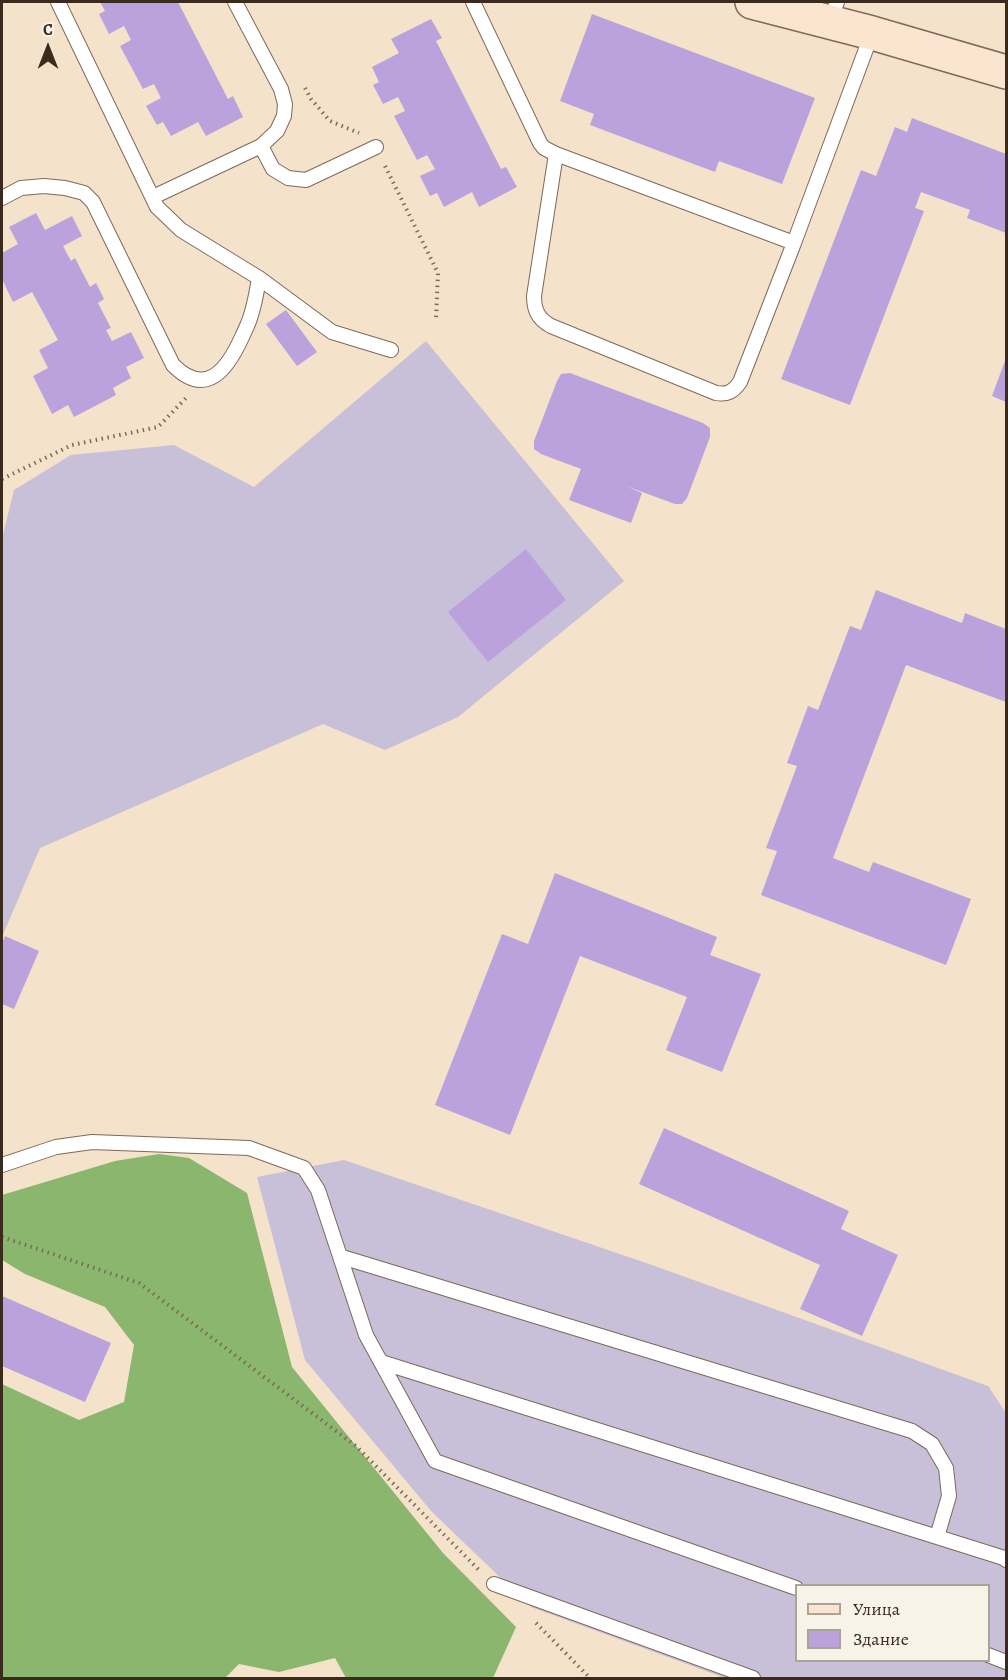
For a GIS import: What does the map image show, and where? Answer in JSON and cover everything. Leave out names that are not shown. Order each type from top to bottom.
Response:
[{"type":"street","points":[[752,2],[833,12],[872,33],[1006,72]]},
{"type":"lane","points":[[57,2],[158,207],[181,230],[260,278],[332,332],[392,350]]},
{"type":"lane","points":[[153,197],[261,146],[277,131],[284,116],[285,104],[281,89],[235,2]]},
{"type":"lane","points":[[473,2],[544,148],[794,243]]},
{"type":"lane","points":[[556,154],[534,296],[537,314],[551,326],[716,393],[730,393],[740,382],[872,33]]},
{"type":"lane","points":[[261,146],[273,169],[288,178],[306,180],[375,147]]},
{"type":"lane","points":[[2,198],[21,188],[44,186],[84,193],[93,202],[173,364],[191,378],[204,379],[218,375],[235,354],[251,316],[260,278]]},
{"type":"lane","points":[[2,1165],[56,1147],[92,1142],[249,1148],[304,1168],[318,1190],[366,1335],[435,1461],[795,1588]]},
{"type":"lane","points":[[342,1257],[912,1431],[932,1444],[946,1468],[949,1496],[937,1537]]},
{"type":"lane","points":[[381,1362],[1006,1560]]},
{"type":"lane","points":[[494,1584],[753,1678]]},
{"type":"lane","points":[[990,1656],[1006,1662]]},
{"type":"path","points":[[301,80],[311,99],[330,121],[357,131],[375,147],[438,273],[436,319]]},
{"type":"path","points":[[2,479],[72,445],[158,427],[204,379]]},
{"type":"path","points":[[2,1237],[139,1283],[356,1446],[494,1584]]},
{"type":"path","points":[[528,1615],[590,1678]]},
{"type":"shaded area","points":[[426,341],[624,581],[458,717],[385,750],[323,724],[40,848],[2,937],[2,539],[14,490],[71,455],[174,445],[254,487]]},
{"type":"shaded area","points":[[344,1160],[652,1265],[988,1386],[1006,1413],[1006,1678],[725,1678],[531,1607],[432,1512],[305,1360],[257,1177]]},
{"type":"green space","points":[[159,1154],[189,1158],[247,1193],[292,1367],[443,1553],[516,1627],[493,1678],[346,1678],[335,1658],[279,1672],[239,1664],[225,1678],[2,1678],[2,1384],[79,1420],[124,1402],[134,1345],[105,1307],[25,1274],[2,1260],[2,1195],[115,1161]]},
{"type":"building","points":[[100,2],[178,2],[228,99],[233,96],[243,117],[206,136],[198,122],[171,136],[163,122],[157,125],[146,106],[161,98],[154,84],[143,89],[120,46],[131,40],[124,26],[109,34],[99,14],[105,11]]},
{"type":"building","points":[[592,14],[815,98],[782,184],[719,161],[715,172],[590,125],[594,114],[560,101]]},
{"type":"building","points":[[431,19],[442,38],[436,41],[501,169],[506,167],[517,187],[479,207],[472,192],[444,207],[437,193],[430,196],[420,176],[435,169],[427,155],[417,160],[394,116],[405,111],[398,97],[383,104],[373,85],[379,82],[372,67],[399,53],[391,39]]},
{"type":"building","points":[[912,118],[1006,154],[1006,233],[967,218],[970,210],[921,192],[915,208],[924,211],[850,405],[781,379],[861,170],[876,176],[895,127],[907,132]]},
{"type":"building","points":[[36,213],[45,230],[72,216],[82,236],[63,246],[71,261],[75,258],[90,287],[96,283],[104,299],[98,303],[111,328],[106,330],[112,341],[131,332],[144,358],[126,367],[131,378],[113,388],[116,395],[74,417],[68,405],[52,414],[33,376],[48,368],[39,350],[58,340],[32,292],[13,302],[2,279],[2,253],[18,244],[9,227]]},
{"type":"building","points":[[286,310],[317,352],[297,366],[266,324]]},
{"type":"building","points":[[1006,358],[1006,402],[992,396]]},
{"type":"building","points":[[570,373],[703,423],[710,428],[710,437],[687,498],[682,504],[675,504],[626,486],[642,493],[631,523],[569,500],[581,469],[541,454],[534,449],[534,441],[557,381],[561,374]]},
{"type":"building","points":[[526,549],[566,600],[488,662],[448,612]]},
{"type":"building","points":[[876,590],[962,623],[965,613],[1006,629],[1006,702],[906,665],[833,858],[869,872],[873,862],[971,899],[946,965],[761,895],[777,851],[766,848],[797,766],[787,763],[808,706],[818,710],[850,626],[861,630]]},
{"type":"building","points":[[555,873],[717,937],[710,955],[761,974],[722,1072],[666,1050],[687,997],[580,956],[510,1135],[435,1105],[502,934],[528,944]]},
{"type":"building","points":[[5,936],[39,951],[14,1009],[2,1004],[2,943]]},
{"type":"building","points":[[664,1128],[849,1211],[841,1229],[898,1255],[862,1336],[800,1309],[820,1265],[639,1184]]},
{"type":"building","points":[[2,1296],[111,1343],[85,1402],[2,1366]]}]
